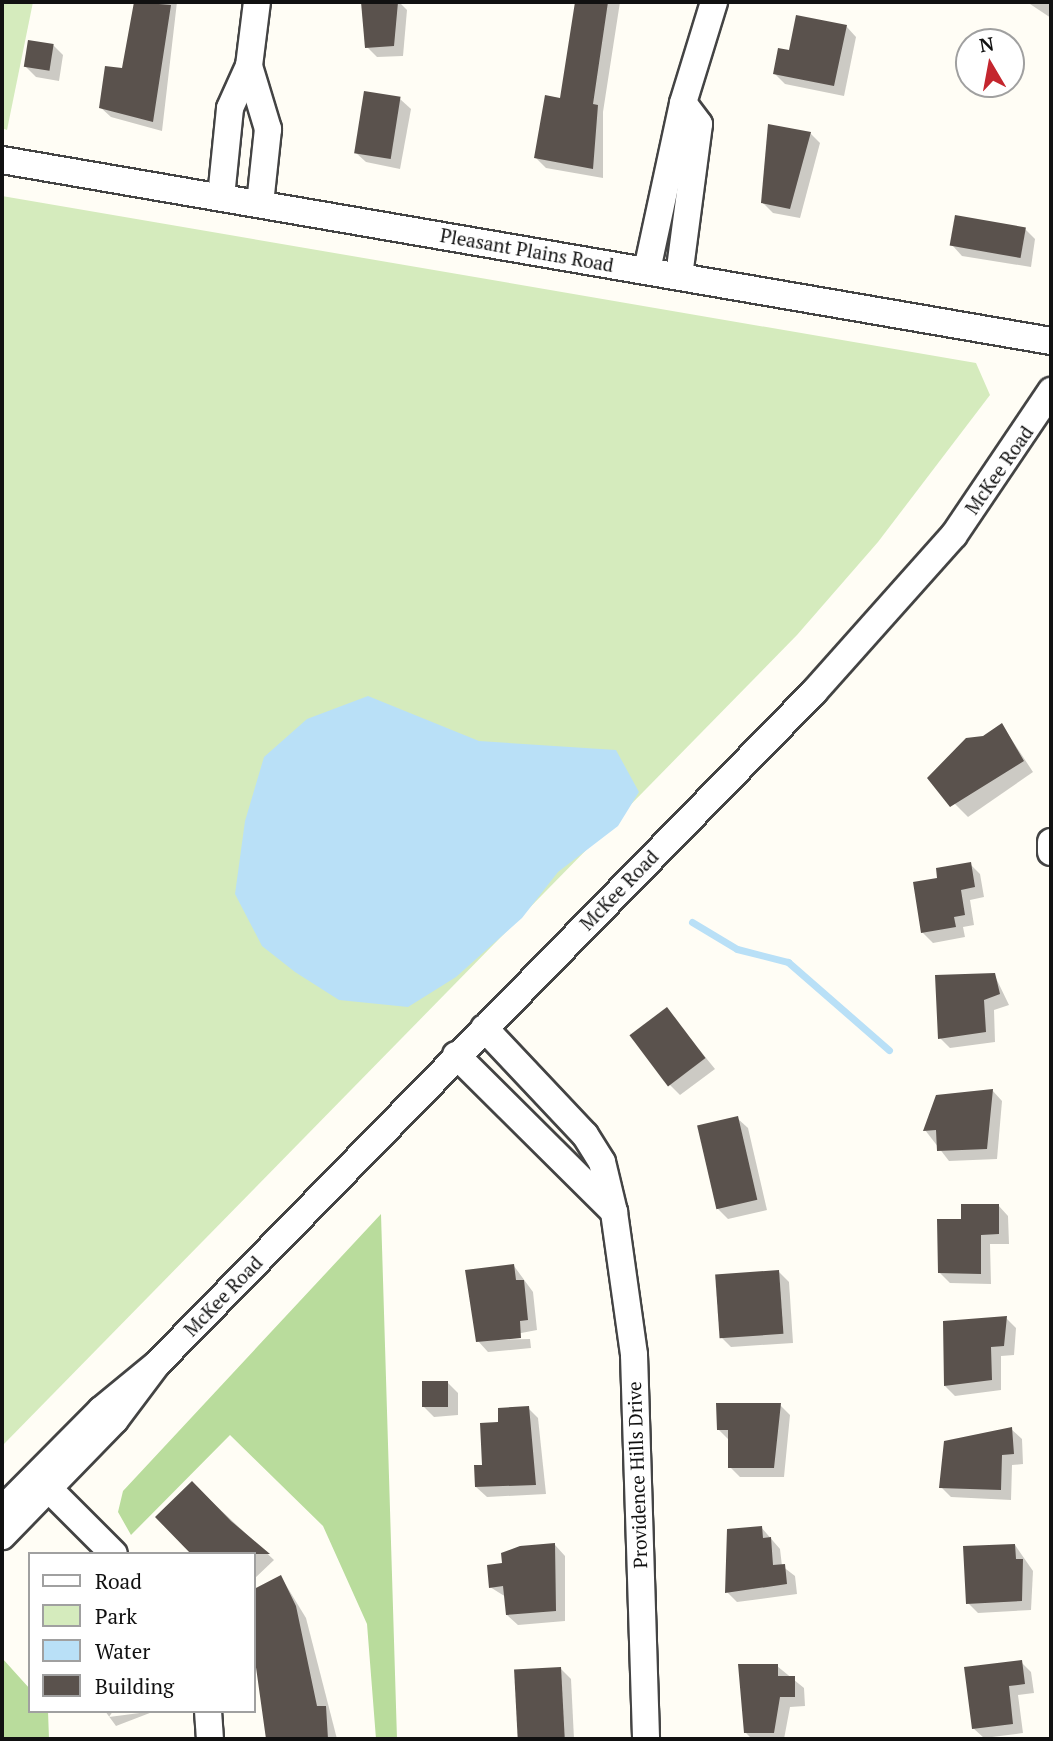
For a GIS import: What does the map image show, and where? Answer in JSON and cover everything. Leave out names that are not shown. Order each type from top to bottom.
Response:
[{"type":"street","points":[[221,197],[230,108],[249,66],[257,2]]},
{"type":"street","points":[[647,270],[683,103],[714,2]]},
{"type":"street","points":[[249,66],[268,129],[260,204]]},
{"type":"street","points":[[679,276],[699,124],[683,103]]},
{"type":"street","name":"Pleasant Plains Road","points":[[2,160],[1051,341]]},
{"type":"street","name":"McKee Road","points":[[2,1536],[115,1420],[158,1364],[903,594],[982,496],[1051,391]]},
{"type":"street","points":[[1051,842],[1051,852]]},
{"type":"street","name":"Providence Hills Drive","points":[[484,1028],[585,1135],[602,1162],[614,1212],[634,1355],[646,1739]]},
{"type":"street","points":[[456,1055],[614,1212]]},
{"type":"street","name":"McKee Road","points":[[2,1510],[101,1410],[158,1364]]},
{"type":"street","points":[[48,1488],[112,1552]]},
{"type":"street","points":[[208,1713],[210,1739]]},
{"type":"green space","points":[[2,2],[33,2],[7,130],[2,128]]},
{"type":"green space","points":[[2,196],[976,363],[990,395],[878,542],[797,635],[2,1446]]},
{"type":"green space","points":[[381,1214],[397,1739],[376,1739],[367,1624],[323,1526],[230,1435],[131,1535],[118,1512],[123,1491]]},
{"type":"green space","points":[[2,1658],[28,1687],[28,1713],[48,1713],[49,1739],[2,1739]]},
{"type":"water","points":[[368,696],[479,741],[616,750],[639,792],[618,826],[558,872],[522,918],[456,977],[408,1007],[339,1000],[295,972],[262,946],[235,894],[245,821],[264,757],[307,719]]},
{"type":"building","points":[[134,2],[171,5],[153,122],[99,108],[105,66],[122,68]]},
{"type":"building","points":[[361,2],[398,2],[394,46],[365,48]]},
{"type":"building","points":[[575,2],[608,2],[593,104],[598,105],[593,169],[534,158],[545,95],[560,98]]},
{"type":"building","points":[[796,15],[847,25],[834,86],[773,74],[778,48],[789,50]]},
{"type":"building","points":[[28,40],[54,44],[49,71],[24,67]]},
{"type":"building","points":[[364,91],[401,97],[391,159],[354,153]]},
{"type":"building","points":[[768,124],[811,132],[790,209],[761,203]]},
{"type":"building","points":[[955,215],[1026,228],[1021,258],[950,246]]},
{"type":"building","points":[[1002,723],[1024,761],[950,807],[927,778],[966,738],[983,736]]},
{"type":"building","points":[[971,862],[975,887],[961,890],[965,915],[954,917],[956,927],[921,933],[913,882],[937,878],[936,868]]},
{"type":"building","points":[[995,973],[1000,994],[984,1000],[986,1032],[938,1039],[935,975]]},
{"type":"building","points":[[667,1007],[706,1058],[668,1086],[629,1035]]},
{"type":"building","points":[[993,1089],[987,1149],[937,1151],[936,1130],[923,1131],[936,1095]]},
{"type":"building","points":[[738,1116],[757,1200],[716,1209],[697,1125]]},
{"type":"building","points":[[961,1204],[999,1204],[999,1234],[981,1235],[981,1274],[938,1273],[937,1219],[961,1219]]},
{"type":"building","points":[[514,1264],[516,1280],[524,1280],[528,1320],[520,1321],[521,1338],[476,1342],[465,1270]]},
{"type":"building","points":[[779,1270],[783,1334],[720,1338],[715,1274]]},
{"type":"building","points":[[1007,1316],[1004,1346],[991,1347],[992,1380],[944,1386],[943,1321]]},
{"type":"building","points":[[422,1381],[448,1381],[448,1407],[422,1407]]},
{"type":"building","points":[[716,1403],[781,1403],[774,1468],[728,1468],[728,1430],[717,1430]]},
{"type":"building","points":[[529,1406],[536,1485],[475,1487],[474,1465],[482,1465],[480,1423],[498,1422],[498,1408]]},
{"type":"building","points":[[1012,1427],[1014,1454],[1002,1455],[1001,1490],[939,1488],[944,1441]]},
{"type":"building","points":[[192,1481],[231,1521],[270,1554],[189,1552],[155,1517]]},
{"type":"building","points":[[762,1526],[763,1538],[771,1537],[773,1565],[785,1564],[787,1584],[725,1593],[727,1529]]},
{"type":"building","points":[[555,1543],[556,1611],[506,1615],[503,1586],[489,1588],[487,1565],[502,1563],[501,1553],[520,1546]]},
{"type":"building","points":[[1015,1544],[1016,1559],[1023,1559],[1022,1601],[966,1604],[963,1546]]},
{"type":"building","points":[[281,1575],[296,1606],[317,1706],[326,1706],[328,1739],[266,1739],[256,1667],[256,1588]]},
{"type":"building","points":[[1022,1660],[1025,1684],[1009,1686],[1013,1724],[972,1729],[964,1667]]},
{"type":"building","points":[[738,1664],[778,1664],[778,1676],[795,1676],[795,1697],[780,1697],[774,1733],[744,1733]]},
{"type":"building","points":[[561,1667],[565,1738],[518,1739],[514,1669]]},
{"type":"waterway","points":[[692,922],[737,949],[788,962],[889,1050]]}]
